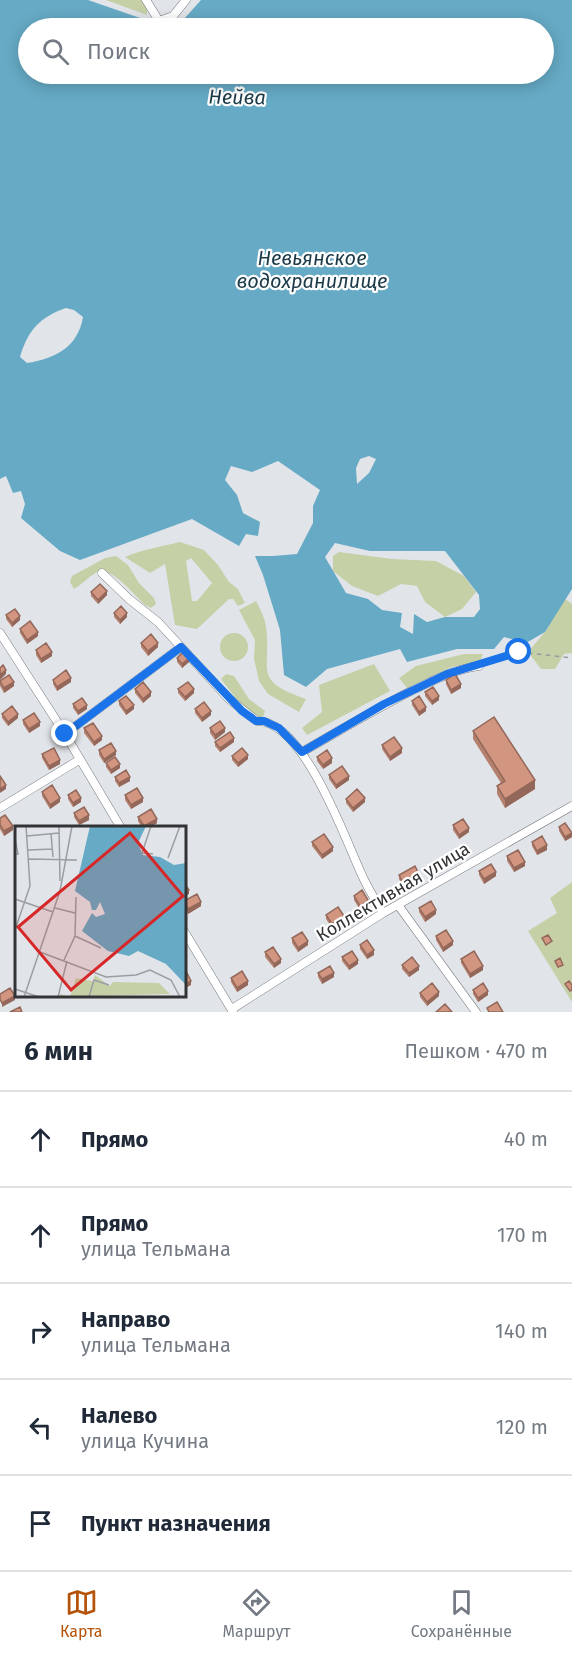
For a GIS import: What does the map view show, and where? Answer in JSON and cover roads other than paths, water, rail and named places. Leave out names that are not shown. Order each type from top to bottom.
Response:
[{"type":"street","points":[[146,0],[157,18]]},
{"type":"street","points":[[167,18],[173,16],[186,0]]},
{"type":"street","points":[[102,573],[158,622],[236,705],[256,721],[264,721],[279,728],[302,752],[344,831],[361,874],[383,914]]},
{"type":"street","points":[[0,633],[65,734],[120,826]]},
{"type":"street","points":[[65,734],[181,647]]},
{"type":"street","points":[[302,752],[384,704],[461,668],[478,666]]},
{"type":"street","points":[[0,808],[80,760]]},
{"type":"street","name":"Коллективная улица","points":[[233,1010],[383,914],[572,806]]},
{"type":"street","points":[[398,905],[476,1012]]},
{"type":"street","points":[[186,934],[233,1010]]},
{"type":"water","name":"Невьянское водохранилище","points":[[0,0],[88,0],[140,18],[18,18],[18,84],[554,84],[554,18],[185,18],[201,0],[572,0],[572,589],[545,632],[526,643],[504,637],[494,649],[457,649],[407,662],[400,649],[327,669],[306,687],[284,675],[280,630],[255,556],[297,554],[313,523],[313,506],[320,490],[278,461],[252,472],[231,466],[225,480],[237,495],[243,513],[260,522],[258,536],[246,534],[239,546],[192,519],[80,560],[60,551],[21,518],[25,504],[21,491],[13,493],[6,476],[0,479]],"holes":[[[66,308],[74,310],[83,317],[76,336],[64,350],[56,355],[27,363],[20,357],[31,332],[42,320]],[[369,456],[376,459],[369,473],[357,484],[356,468],[360,459]],[[335,543],[370,551],[445,551],[479,595],[480,609],[474,617],[445,617],[427,622],[414,614],[413,634],[400,627],[402,613],[382,610],[368,599],[346,593],[325,557]]]},
{"type":"water label","name":"Нейва","points":[[237,97]]}]
